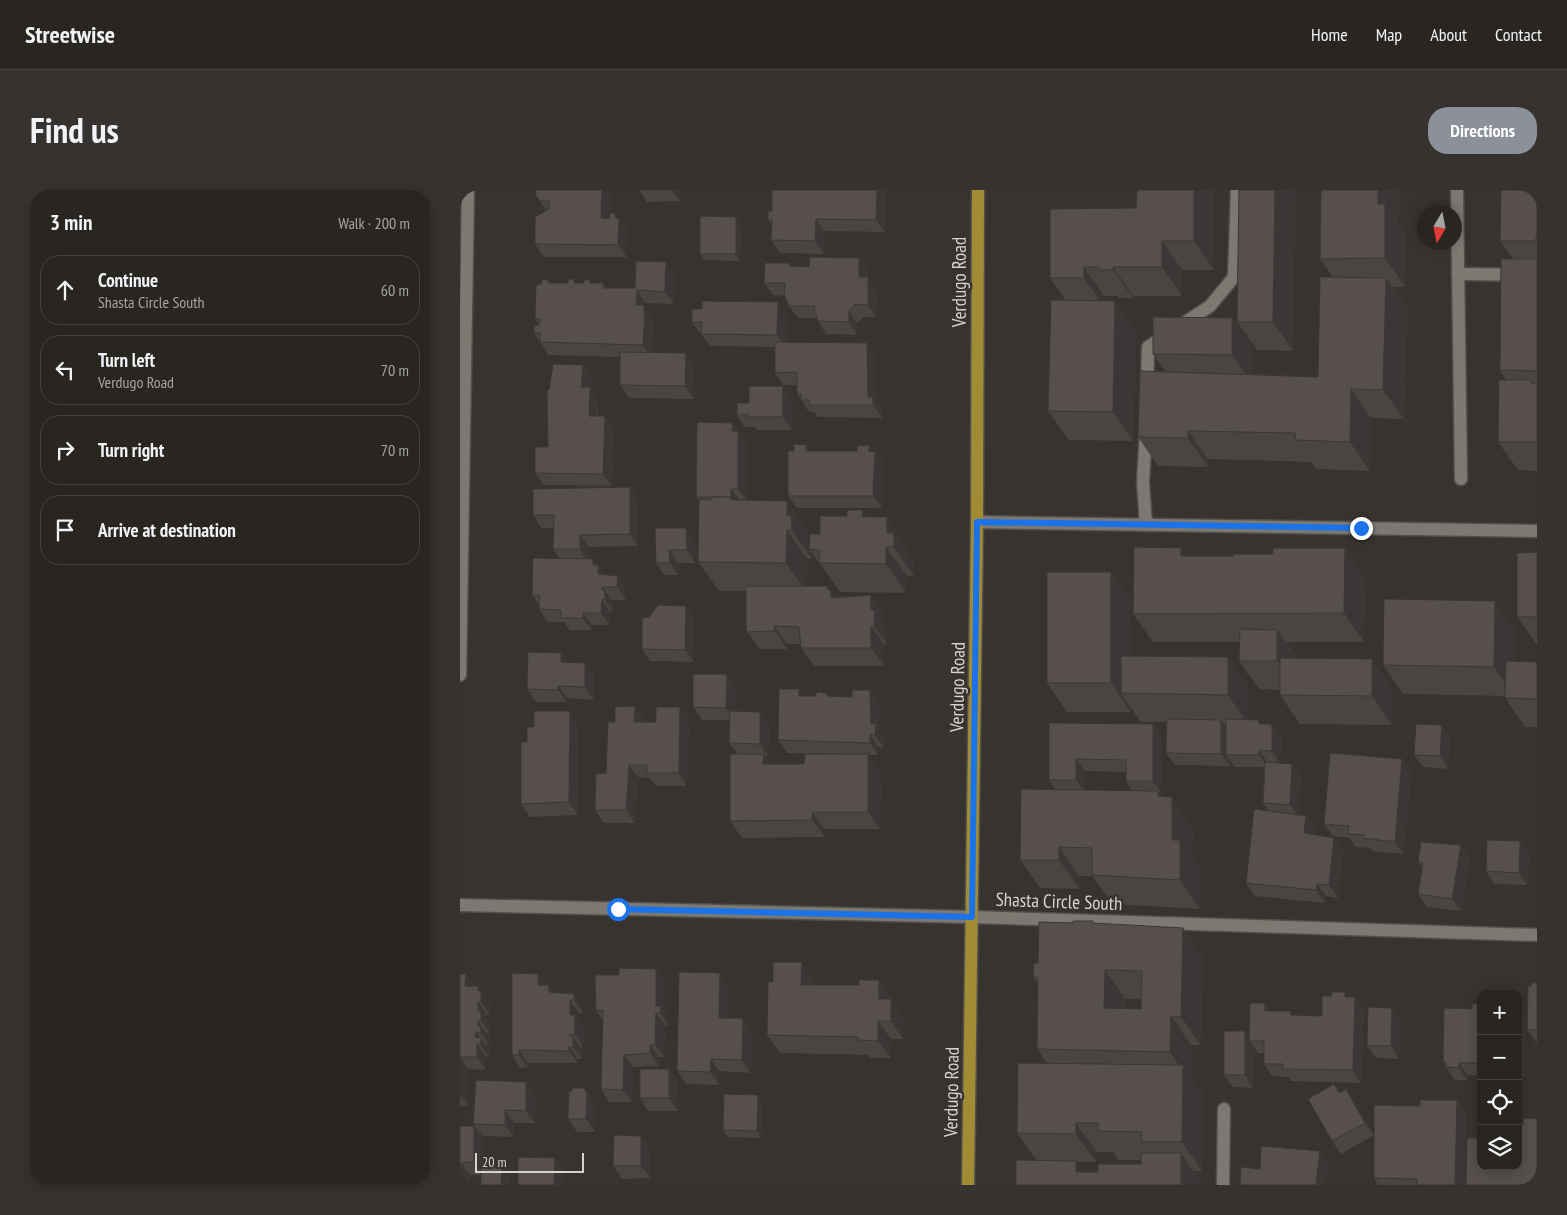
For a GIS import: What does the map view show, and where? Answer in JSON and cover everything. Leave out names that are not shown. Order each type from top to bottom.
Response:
[{"type":"main road","name":"Verdugo Road","points":[[968,1185],[977,522],[978,190]]},
{"type":"street","points":[[460,675],[468,190]]},
{"type":"street","points":[[1147,403],[1148,347],[1210,306],[1234,277],[1236,190]]},
{"type":"street","points":[[1456,190],[1461,479]]},
{"type":"street","points":[[1458,274],[1537,275]]},
{"type":"street","points":[[1146,419],[1143,482],[1146,525]]},
{"type":"street","points":[[977,522],[1537,531]]},
{"type":"street","name":"Shasta Circle South","points":[[460,905],[972,917],[1537,935]]},
{"type":"street","points":[[1223,1185],[1224,1109]]},
{"type":"building","points":[[535,190],[602,190],[601,218],[609,219],[610,213],[615,213],[616,218],[619,218],[618,245],[535,244],[535,217],[549,209],[549,201],[541,201],[536,196]]},
{"type":"building","points":[[772,190],[877,190],[876,220],[816,219],[815,241],[771,240],[772,219],[768,220],[768,211],[772,211]]},
{"type":"building","points":[[1137,190],[1194,190],[1194,241],[1162,241],[1162,267],[1113,267],[1113,270],[1099,270],[1099,267],[1084,267],[1084,278],[1050,278],[1050,209],[1136,208]]},
{"type":"building","points":[[1239,190],[1275,190],[1273,322],[1237,322]]},
{"type":"building","points":[[1321,190],[1378,190],[1378,204],[1385,204],[1385,258],[1320,259]]},
{"type":"building","points":[[1501,190],[1537,190],[1536,241],[1500,241]]},
{"type":"building","points":[[700,216],[736,217],[736,254],[700,254]]},
{"type":"building","points":[[810,257],[859,258],[859,277],[868,277],[868,305],[855,304],[849,311],[849,322],[817,321],[817,316],[814,316],[815,306],[789,306],[784,294],[785,283],[764,283],[765,263],[790,263],[789,266],[809,267]]},
{"type":"building","points":[[1501,259],[1537,259],[1537,371],[1500,370]]},
{"type":"building","points":[[636,261],[666,262],[665,292],[637,290],[636,305],[643,305],[645,317],[643,345],[540,342],[540,333],[534,333],[534,325],[539,325],[540,319],[535,319],[536,286],[542,283],[542,279],[548,280],[548,283],[568,283],[568,279],[574,279],[574,283],[584,283],[584,280],[590,280],[590,283],[603,283],[603,288],[635,288]]},
{"type":"building","points":[[1320,277],[1386,278],[1383,390],[1351,389],[1350,442],[1296,440],[1295,433],[1188,431],[1188,438],[1138,437],[1140,371],[1318,377]]},
{"type":"building","points":[[1051,300],[1115,301],[1113,412],[1048,411]]},
{"type":"building","points":[[702,301],[778,302],[777,335],[701,334],[702,322],[692,322],[692,309],[702,309]]},
{"type":"building","points":[[1153,317],[1232,318],[1232,355],[1153,354]]},
{"type":"building","points":[[775,342],[867,343],[868,397],[873,397],[873,405],[809,405],[809,400],[801,400],[801,394],[797,394],[797,372],[775,373]]},
{"type":"building","points":[[620,352],[686,353],[685,386],[620,385]]},
{"type":"building","points":[[553,364],[583,365],[581,387],[590,387],[589,416],[605,416],[603,474],[535,473],[535,447],[548,447],[547,390],[549,390]]},
{"type":"building","points":[[1499,380],[1531,380],[1531,383],[1537,383],[1537,442],[1498,442]]},
{"type":"building","points":[[749,386],[783,386],[783,417],[748,417],[748,414],[737,415],[737,403],[749,403]]},
{"type":"building","points":[[697,422],[733,423],[732,431],[738,431],[738,489],[731,489],[731,497],[696,497]]},
{"type":"building","points":[[794,444],[806,445],[806,451],[857,451],[857,446],[869,445],[869,452],[875,451],[873,496],[788,496],[788,451],[794,451]]},
{"type":"building","points":[[630,487],[630,534],[580,535],[580,549],[553,549],[554,515],[533,515],[533,489]]},
{"type":"building","points":[[712,497],[731,497],[731,500],[787,501],[787,516],[791,516],[792,530],[787,530],[786,563],[698,562],[699,499],[712,500]]},
{"type":"building","points":[[847,510],[863,510],[862,517],[887,517],[887,533],[894,533],[894,547],[886,547],[886,564],[819,563],[820,550],[809,549],[810,534],[820,534],[820,516],[847,516]]},
{"type":"building","points":[[655,528],[686,528],[687,550],[669,550],[670,563],[656,563]]},
{"type":"building","points":[[1134,547],[1181,548],[1181,556],[1273,554],[1273,548],[1345,548],[1344,613],[1133,614]]},
{"type":"building","points":[[1537,552],[1537,617],[1517,617],[1517,553]]},
{"type":"building","points":[[533,558],[593,559],[593,565],[598,565],[598,574],[618,576],[617,587],[602,587],[602,590],[605,590],[605,599],[602,600],[601,613],[583,613],[583,618],[561,618],[561,610],[539,609],[540,595],[532,595]]},
{"type":"building","points":[[1047,572],[1111,572],[1111,683],[1047,683]]},
{"type":"building","points":[[746,586],[828,586],[828,590],[831,590],[831,598],[871,595],[871,610],[875,610],[874,626],[871,626],[871,648],[801,648],[799,627],[774,626],[775,631],[747,632]]},
{"type":"building","points":[[1384,599],[1495,601],[1494,667],[1383,665]]},
{"type":"building","points":[[658,605],[686,606],[685,650],[642,649],[642,618],[649,617]]},
{"type":"building","points":[[1240,629],[1277,630],[1277,661],[1239,661]]},
{"type":"building","points":[[528,652],[561,653],[561,662],[585,663],[585,687],[558,686],[558,690],[527,689]]},
{"type":"building","points":[[1121,656],[1228,657],[1228,695],[1121,693]]},
{"type":"building","points":[[1280,658],[1372,659],[1372,696],[1280,695]]},
{"type":"building","points":[[1506,661],[1537,662],[1537,699],[1505,698]]},
{"type":"building","points":[[693,674],[727,674],[726,708],[693,707]]},
{"type":"building","points":[[779,689],[799,689],[799,696],[816,696],[816,692],[826,693],[827,696],[852,697],[852,690],[870,690],[871,724],[876,724],[875,735],[870,734],[870,743],[778,740]]},
{"type":"building","points":[[635,706],[634,722],[656,722],[656,707],[680,707],[679,773],[647,773],[647,765],[629,765],[626,810],[595,810],[596,774],[606,773],[608,722],[615,722],[615,707]]},
{"type":"building","points":[[534,711],[570,711],[569,802],[521,804],[521,742],[527,742],[527,727],[534,727]]},
{"type":"building","points":[[730,711],[760,712],[760,744],[729,743]]},
{"type":"building","points":[[1167,719],[1221,720],[1221,754],[1166,753]]},
{"type":"building","points":[[1226,719],[1259,720],[1259,724],[1272,724],[1272,751],[1259,750],[1259,755],[1226,755]]},
{"type":"building","points":[[1049,723],[1153,724],[1153,781],[1126,781],[1126,760],[1076,759],[1076,780],[1049,780]]},
{"type":"building","points":[[1416,724],[1442,725],[1440,756],[1414,755]]},
{"type":"building","points":[[1330,753],[1402,759],[1395,842],[1363,838],[1364,835],[1348,834],[1349,826],[1324,824]]},
{"type":"building","points":[[730,754],[764,754],[763,764],[804,764],[805,754],[868,754],[868,812],[812,812],[812,820],[730,821]]},
{"type":"building","points":[[1265,762],[1292,764],[1290,805],[1263,803]]},
{"type":"building","points":[[1021,789],[1158,791],[1158,796],[1172,797],[1172,840],[1180,840],[1180,880],[1092,875],[1092,848],[1059,847],[1059,860],[1020,860]]},
{"type":"building","points":[[1254,809],[1306,816],[1304,833],[1334,838],[1329,885],[1317,884],[1316,890],[1246,883]]},
{"type":"building","points":[[1487,840],[1520,841],[1519,873],[1486,871]]},
{"type":"building","points":[[1421,842],[1461,845],[1452,899],[1418,894],[1423,863],[1418,862]]},
{"type":"building","points":[[1073,921],[1093,921],[1093,923],[1183,928],[1181,1017],[1171,1016],[1170,1052],[1037,1049],[1038,977],[1033,977],[1034,963],[1038,963],[1039,922],[1073,923]],"holes":[[[1105,970],[1142,971],[1141,1009],[1104,1008]]]},
{"type":"building","points":[[773,962],[802,962],[801,985],[859,985],[859,980],[879,980],[879,999],[891,999],[891,1021],[878,1021],[878,1041],[858,1040],[858,1037],[767,1035],[768,982],[773,982]]},
{"type":"building","points":[[619,968],[656,969],[656,1006],[661,1006],[660,1013],[656,1013],[655,1044],[650,1045],[650,1053],[624,1055],[623,1090],[601,1089],[603,1010],[596,1010],[595,975],[619,975]]},
{"type":"building","points":[[679,972],[720,973],[719,1018],[743,1018],[742,1060],[711,1059],[710,1072],[677,1071]]},
{"type":"building","points":[[512,973],[538,974],[538,985],[549,985],[549,992],[574,994],[574,1000],[570,1000],[570,1015],[575,1015],[575,1035],[569,1035],[573,1037],[573,1047],[569,1047],[569,1051],[519,1050],[519,1055],[512,1055]]},
{"type":"building","points":[[460,974],[466,974],[465,986],[478,986],[478,991],[481,991],[481,1002],[478,1002],[478,1011],[481,1011],[481,1021],[478,1021],[478,1026],[481,1026],[481,1033],[476,1032],[475,1037],[481,1038],[481,1044],[477,1044],[477,1057],[460,1057]]},
{"type":"building","points":[[1531,983],[1537,983],[1537,1030],[1527,1030],[1528,986],[1531,986]]},
{"type":"building","points":[[1332,992],[1345,992],[1345,997],[1355,997],[1353,1070],[1283,1069],[1283,1064],[1264,1064],[1264,1041],[1249,1041],[1250,1003],[1265,1003],[1265,1011],[1290,1011],[1290,1015],[1322,1016],[1322,996],[1331,996]]},
{"type":"building","points":[[1472,1004],[1477,1004],[1477,1063],[1459,1063],[1459,1068],[1446,1067],[1446,1062],[1443,1062],[1444,1008],[1472,1009]]},
{"type":"building","points":[[1368,1007],[1392,1008],[1391,1046],[1367,1046]]},
{"type":"building","points":[[1224,1031],[1245,1031],[1245,1075],[1224,1075]]},
{"type":"building","points":[[1018,1063],[1183,1065],[1182,1142],[1141,1142],[1142,1132],[1098,1131],[1098,1123],[1076,1123],[1076,1134],[1017,1133]]},
{"type":"building","points":[[640,1069],[669,1069],[669,1098],[640,1098]]},
{"type":"building","points":[[476,1080],[526,1082],[526,1111],[505,1110],[505,1125],[473,1124]]},
{"type":"building","points":[[1334,1084],[1339,1093],[1346,1089],[1365,1123],[1332,1141],[1308,1099]]},
{"type":"building","points":[[572,1088],[585,1088],[585,1091],[587,1091],[586,1119],[568,1119],[569,1091],[572,1091]]},
{"type":"building","points":[[724,1094],[758,1095],[757,1131],[723,1130]]},
{"type":"building","points":[[1420,1100],[1457,1100],[1455,1185],[1417,1185],[1417,1179],[1374,1178],[1374,1105],[1420,1106]]},
{"type":"building","points":[[1523,1118],[1537,1119],[1537,1185],[1466,1185],[1467,1138],[1477,1138],[1477,1170],[1522,1170]]},
{"type":"building","points":[[460,1126],[474,1126],[474,1162],[461,1163],[461,1185],[460,1185]]},
{"type":"building","points":[[614,1135],[641,1136],[641,1166],[613,1166]]},
{"type":"building","points":[[1261,1146],[1320,1151],[1316,1185],[1240,1185],[1241,1167],[1260,1169]]},
{"type":"building","points":[[1141,1153],[1181,1153],[1181,1185],[1016,1185],[1016,1160],[1076,1161],[1076,1172],[1098,1172],[1098,1164],[1141,1164]]},
{"type":"building","points":[[518,1157],[555,1158],[554,1185],[518,1185]]},
{"type":"building","points":[[481,1167],[502,1167],[501,1185],[481,1185]]},
{"type":"route","points":[[618,909],[972,917],[977,522],[1361,528]]}]
